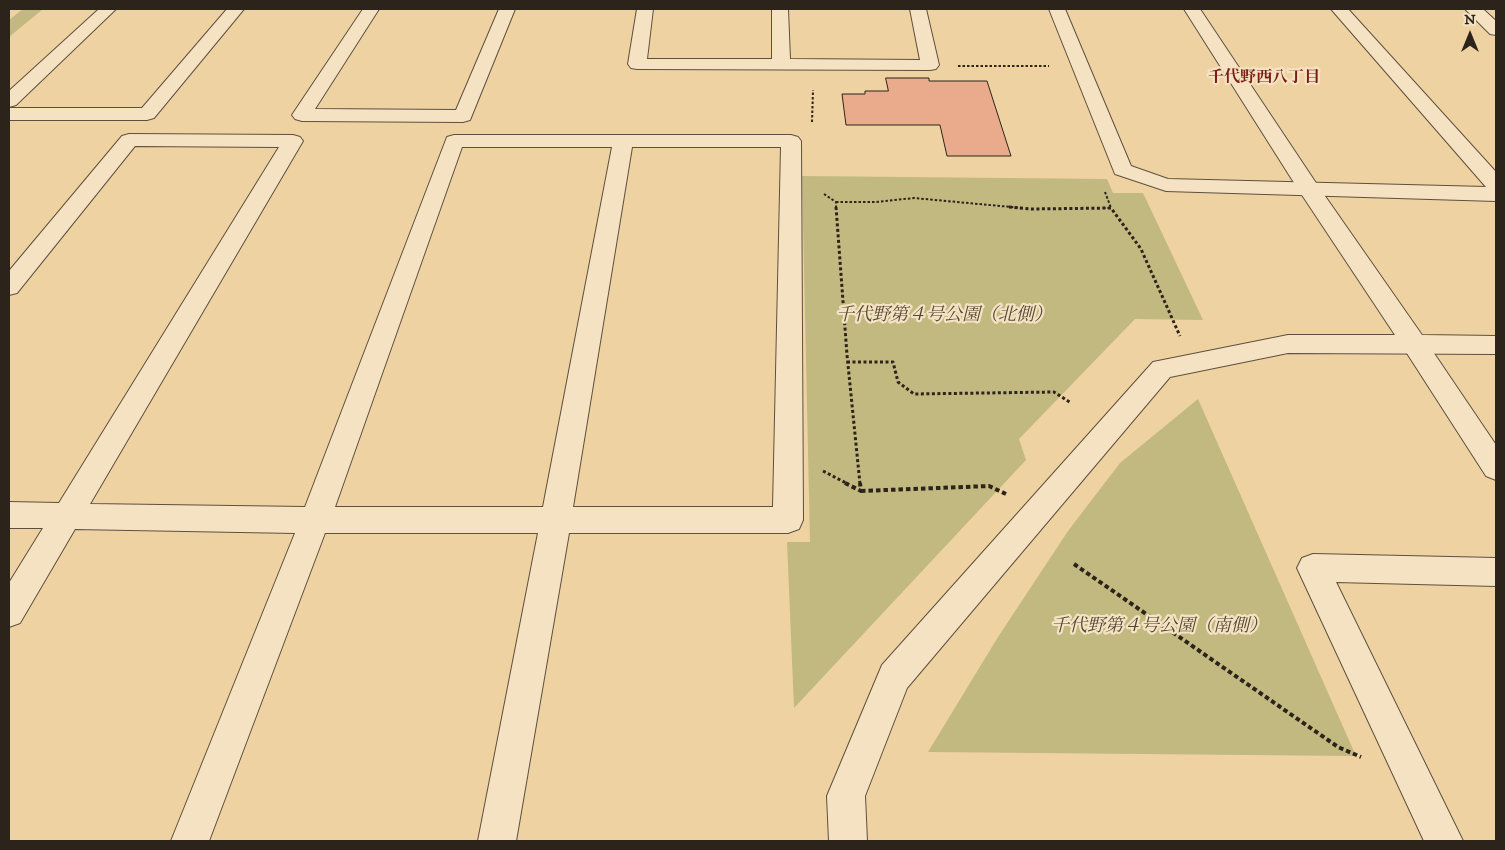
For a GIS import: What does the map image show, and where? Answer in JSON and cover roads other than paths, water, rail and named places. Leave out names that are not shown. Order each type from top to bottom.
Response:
[{"type":"street","points":[[9,101],[108,9]]},
{"type":"street","points":[[9,114],[147,114],[236,9]]},
{"type":"street","points":[[371,9],[302,115],[463,116],[507,9]]},
{"type":"street","points":[[646,9],[637,64],[930,65],[918,9]]},
{"type":"street","points":[[780,9],[781,64]]},
{"type":"street","points":[[1057,9],[1122,170],[1166,185],[1496,194]]},
{"type":"street","points":[[1192,9],[1309,189],[1496,468]]},
{"type":"street","points":[[1339,9],[1496,185]]},
{"type":"street","points":[[1473,9],[1496,30]]},
{"type":"street","points":[[9,287],[129,140],[294,141],[9,612]]},
{"type":"street","points":[[9,515],[316,520],[788,520],[791,141],[454,141],[316,520],[190,841]]},
{"type":"street","points":[[497,841],[623,142]]},
{"type":"street","points":[[848,841],[846,796],[894,677],[1162,369],[1288,344],[1496,346]]},
{"type":"street","points":[[1444,841],[1314,568],[1496,572]]},
{"type":"district","name":"千代野西八丁目","points":[[1264,79]]},
{"type":"park label","name":"千代野第４号公園（北側）","points":[[944,316]]},
{"type":"park label","name":"千代野第４号公園（南側）","points":[[1159,627]]}]
